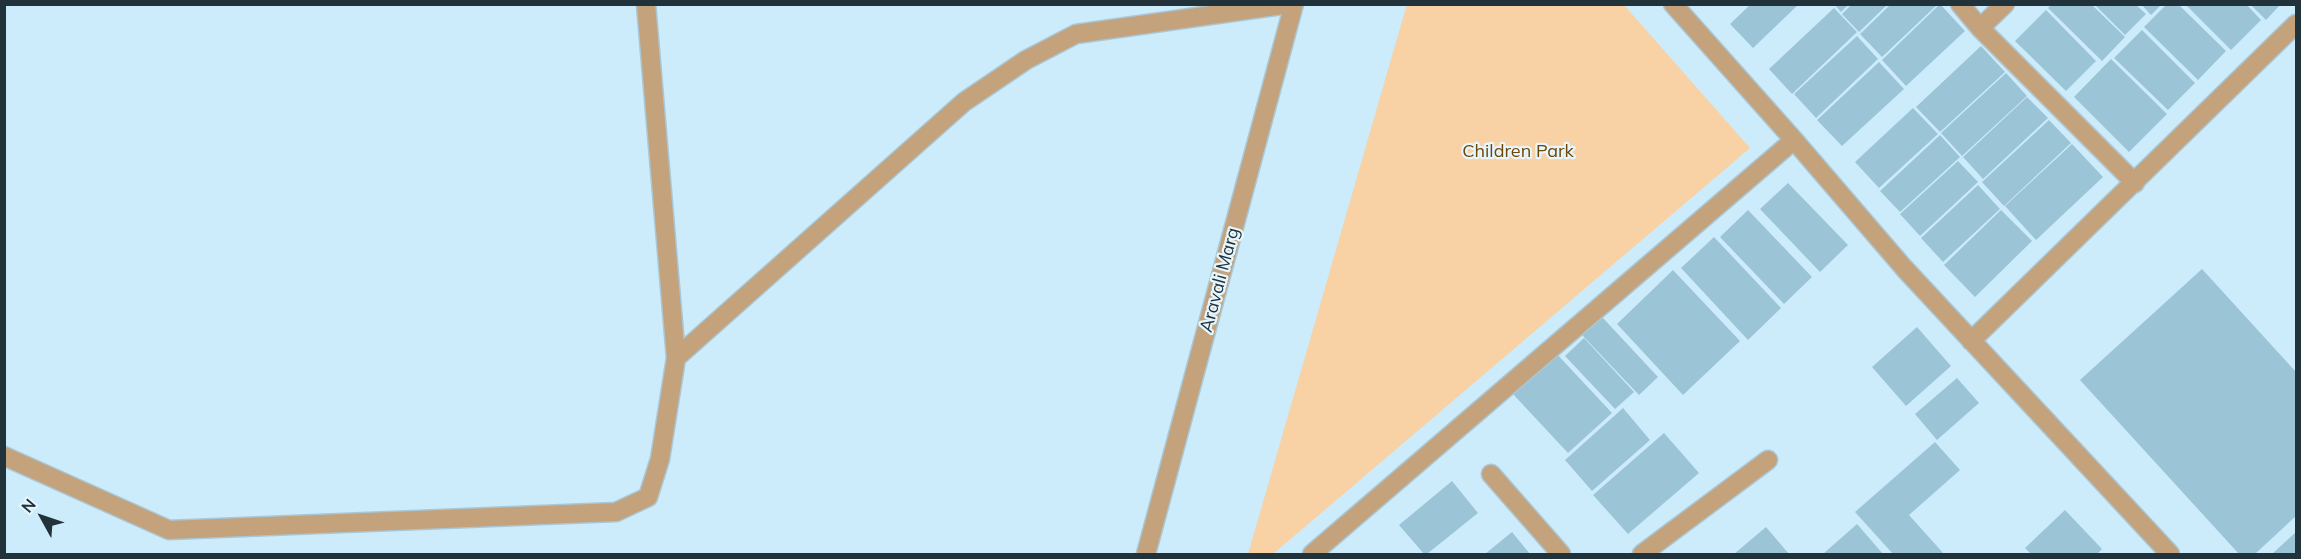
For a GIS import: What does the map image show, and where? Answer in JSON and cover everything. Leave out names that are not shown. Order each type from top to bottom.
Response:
[{"type":"street","points":[[4,456],[169,530],[616,512],[648,497],[660,459],[676,358],[646,4]]},
{"type":"street","points":[[676,358],[964,102],[1026,60],[1076,34],[1289,4]]},
{"type":"street","name":"Aravali Marg","points":[[1146,555],[1294,4]]},
{"type":"street","points":[[1673,4],[1904,268],[2170,555]]},
{"type":"street","points":[[1960,4],[1980,28],[2135,183]]},
{"type":"street","points":[[1980,28],[2005,4]]},
{"type":"street","points":[[1971,341],[2296,24]]},
{"type":"street","points":[[1312,555],[1794,140]]},
{"type":"street","points":[[1642,555],[1768,460]]},
{"type":"street","points":[[1491,474],[1561,555]]},
{"type":"green space","name":"Children Park","points":[[1407,4],[1624,5],[1750,148],[1273,554],[1248,554]]},
{"type":"building","points":[[1751,4],[1799,4],[1753,48],[1730,24]]},
{"type":"building","points":[[1834,4],[1849,4],[1841,12]]},
{"type":"building","points":[[1852,4],[1888,4],[1859,32],[1842,14]]},
{"type":"building","points":[[1891,4],[1938,4],[1882,57],[1860,34]]},
{"type":"building","points":[[1940,4],[1965,31],[1906,86],[1882,60]]},
{"type":"building","points":[[2052,4],[2091,4],[2125,37],[2102,61],[2048,8]]},
{"type":"building","points":[[2094,4],[2135,4],[2146,14],[2125,35]]},
{"type":"building","points":[[2141,4],[2162,4],[2151,15]]},
{"type":"building","points":[[2167,4],[2178,4],[2226,51],[2198,80],[2144,27]]},
{"type":"building","points":[[2185,4],[2246,4],[2261,20],[2231,50]]},
{"type":"building","points":[[2250,4],[2281,4],[2266,20]]},
{"type":"building","points":[[1834,8],[1857,32],[1792,94],[1769,69]]},
{"type":"building","points":[[2046,10],[2096,61],[2066,91],[2015,41]]},
{"type":"building","points":[[2142,30],[2195,83],[2168,110],[2114,58]]},
{"type":"building","points":[[1857,36],[1878,59],[1816,118],[1794,94]]},
{"type":"building","points":[[1981,46],[2005,72],[1940,132],[1916,107]]},
{"type":"building","points":[[2111,59],[2167,114],[2129,152],[2074,97]]},
{"type":"building","points":[[1879,62],[1904,89],[1842,146],[1817,120]]},
{"type":"building","points":[[2006,73],[2027,96],[1962,156],[1941,133]]},
{"type":"building","points":[[2027,97],[2048,118],[1983,179],[1963,157]]},
{"type":"building","points":[[1913,108],[1938,134],[1879,188],[1855,162]]},
{"type":"building","points":[[2049,120],[2071,143],[2004,206],[1982,182]]},
{"type":"building","points":[[1940,135],[1960,157],[1900,212],[1880,191]]},
{"type":"building","points":[[2072,144],[2103,177],[2036,240],[2005,206]]},
{"type":"building","points":[[1958,161],[1978,182],[1920,236],[1900,214]]},
{"type":"building","points":[[1788,183],[1848,245],[1820,272],[1760,209]]},
{"type":"building","points":[[1978,185],[2000,209],[1943,262],[1921,238]]},
{"type":"building","points":[[1748,210],[1812,277],[1784,304],[1720,237]]},
{"type":"building","points":[[2001,210],[2032,241],[1975,297],[1944,265]]},
{"type":"building","points":[[1714,237],[1781,308],[1748,340],[1681,268]]},
{"type":"building","points":[[2202,269],[2296,372],[2296,516],[2255,554],[2239,554],[2080,380]]},
{"type":"building","points":[[1673,270],[1740,341],[1683,395],[1617,324]]},
{"type":"building","points":[[1602,317],[1658,377],[1639,395],[1582,335]]},
{"type":"building","points":[[1917,327],[1951,366],[1906,406],[1872,367]]},
{"type":"building","points":[[1584,338],[1634,392],[1615,409],[1565,356]]},
{"type":"building","points":[[1555,352],[1612,413],[1568,453],[1512,393]]},
{"type":"building","points":[[1957,378],[1979,403],[1937,440],[1915,414]]},
{"type":"building","points":[[1623,408],[1650,440],[1592,491],[1565,460]]},
{"type":"building","points":[[1664,433],[1699,473],[1628,534],[1593,495]]},
{"type":"building","points":[[1935,442],[1960,470],[1909,515],[1944,554],[1893,554],[1855,512]]},
{"type":"building","points":[[1452,481],[1478,513],[1427,554],[1424,554],[1399,525]]},
{"type":"building","points":[[2065,510],[2102,549],[2097,554],[2031,554],[2025,548]]},
{"type":"building","points":[[1857,524],[1883,554],[1823,554]]},
{"type":"building","points":[[1766,527],[1789,554],[1734,554]]},
{"type":"building","points":[[1512,532],[1530,554],[1485,554]]},
{"type":"building","points":[[2296,532],[2296,554],[2272,554]]}]
